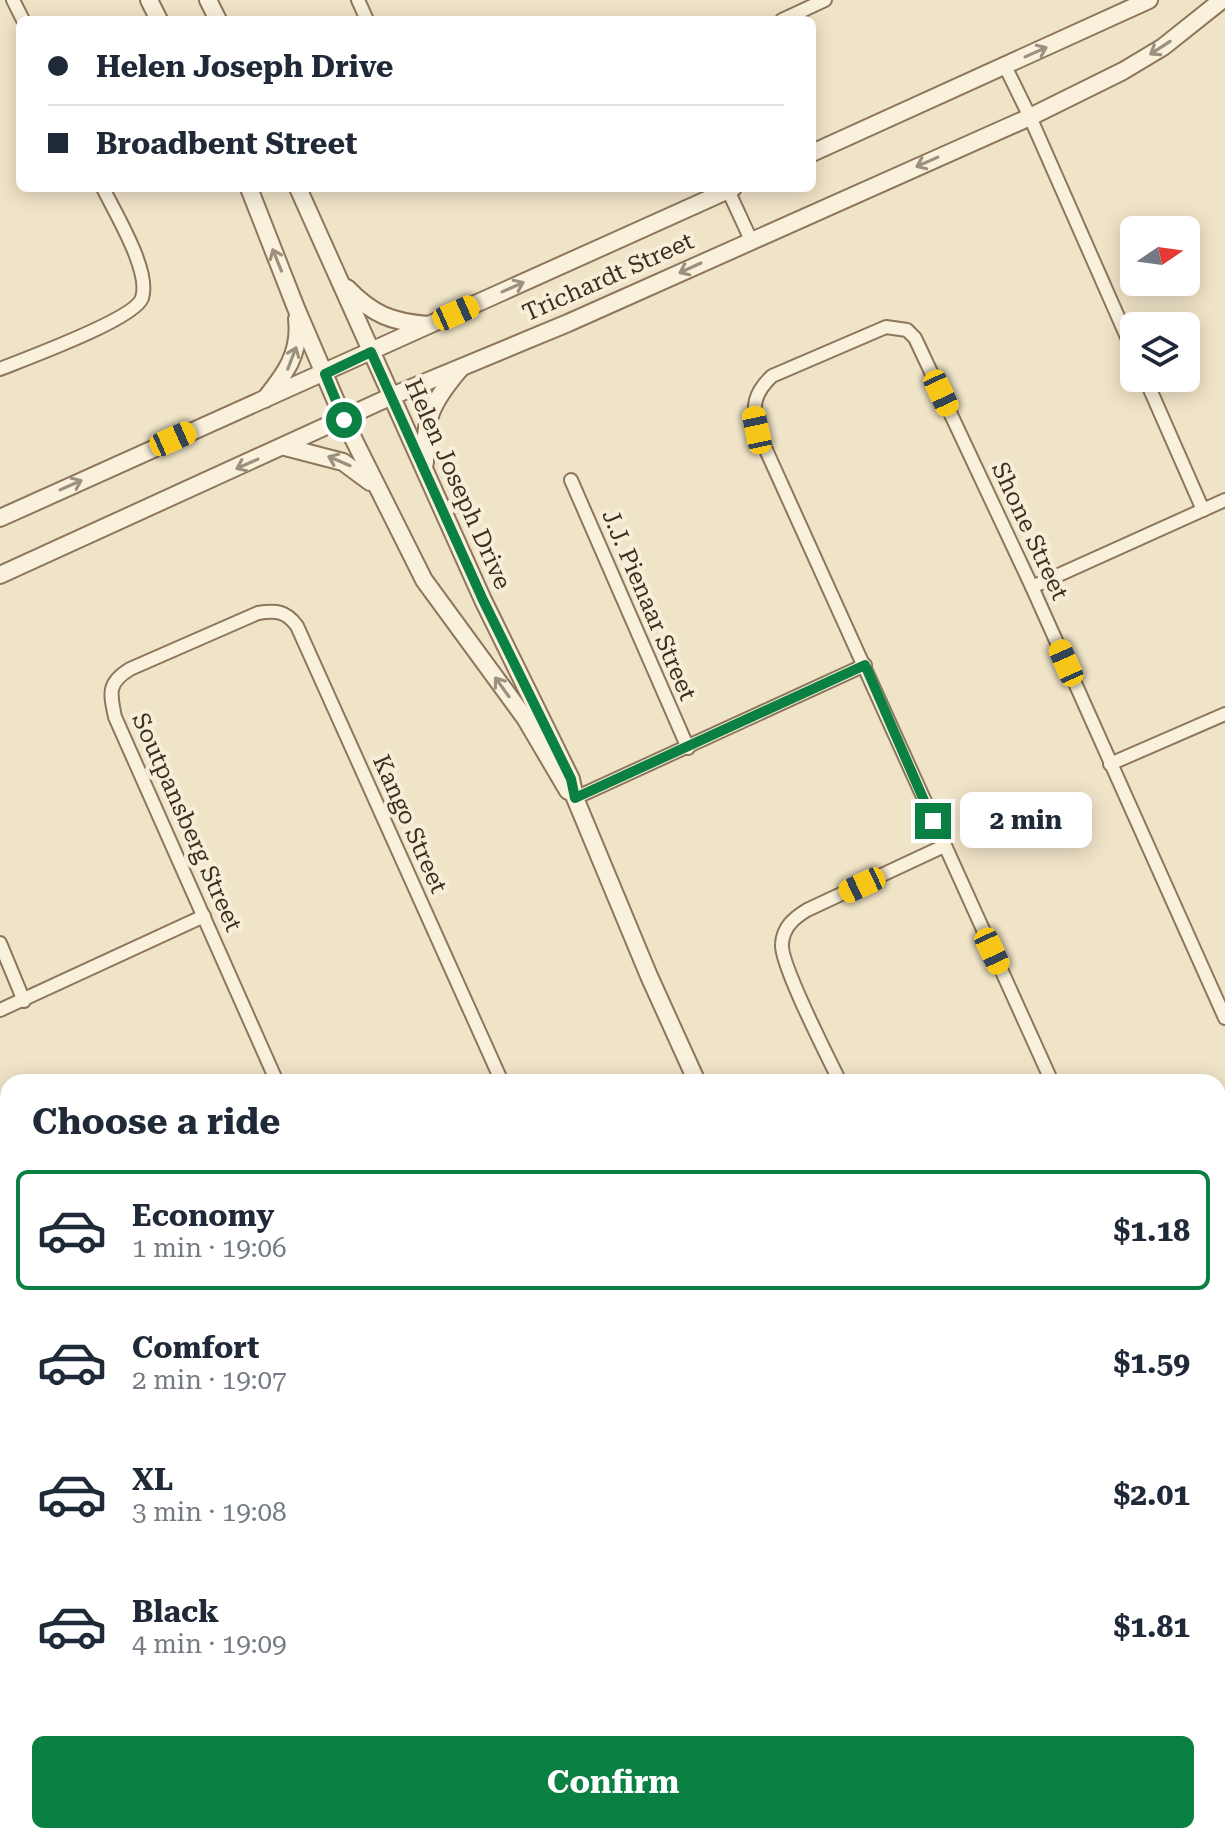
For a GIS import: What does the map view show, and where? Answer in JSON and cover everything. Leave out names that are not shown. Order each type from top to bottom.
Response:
[{"type":"street","points":[[791,16],[825,0]]},
{"type":"street","points":[[816,151],[1149,0]]},
{"type":"street","name":"Trichardt Street","points":[[0,575],[392,396],[579,318],[1030,117],[1123,71],[1163,47],[1222,0]]},
{"type":"street","points":[[1005,66],[1120,321]]},
{"type":"street","points":[[0,369],[118,319],[137,307],[143,296],[143,284],[132,247],[105,192]]},
{"type":"street","name":"Helen Joseph Drive","points":[[251,192],[344,420],[381,496],[438,602],[525,718],[564,788],[575,798]]},
{"type":"street","name":"Helen Joseph Drive","points":[[300,192],[483,600],[571,779],[575,798],[693,1074]]},
{"type":"street","name":"Trichardt Street","points":[[0,518],[723,192]]},
{"type":"street","points":[[731,192],[751,240]]},
{"type":"street","points":[[338,278],[377,314],[388,319],[428,325]]},
{"type":"street","points":[[264,400],[289,367],[295,353],[298,328],[296,308]]},
{"type":"street","name":"Shone Street","points":[[865,665],[757,430],[753,411],[755,397],[772,376],[886,327],[907,330],[915,338],[1032,587],[1225,1018]]},
{"type":"street","points":[[425,472],[427,418],[439,394],[463,365]]},
{"type":"street","points":[[1151,392],[1203,510]]},
{"type":"street","points":[[285,447],[343,462],[365,477],[381,496]]},
{"type":"street","name":"J.J. Pienaar Street","points":[[571,480],[688,748]]},
{"type":"street","points":[[1032,587],[1225,500]]},
{"type":"street","name":"Kango Street","points":[[258,613],[282,612],[291,617],[297,626],[498,1074]]},
{"type":"street","name":"Soutpansberg Street","points":[[258,613],[118,676],[112,684],[111,700],[115,717],[273,1074]]},
{"type":"street","points":[[575,798],[865,665],[1048,1074]]},
{"type":"street","points":[[1110,764],[1225,714]]},
{"type":"street","points":[[836,1074],[782,955],[785,931],[794,919],[807,910],[944,846]]},
{"type":"street","points":[[0,1010],[204,916]]},
{"type":"street","points":[[0,943],[24,1001]]},
{"type":"route","points":[[344,420],[325,374],[371,352],[483,600],[571,779],[575,798],[865,665],[933,821]]}]
